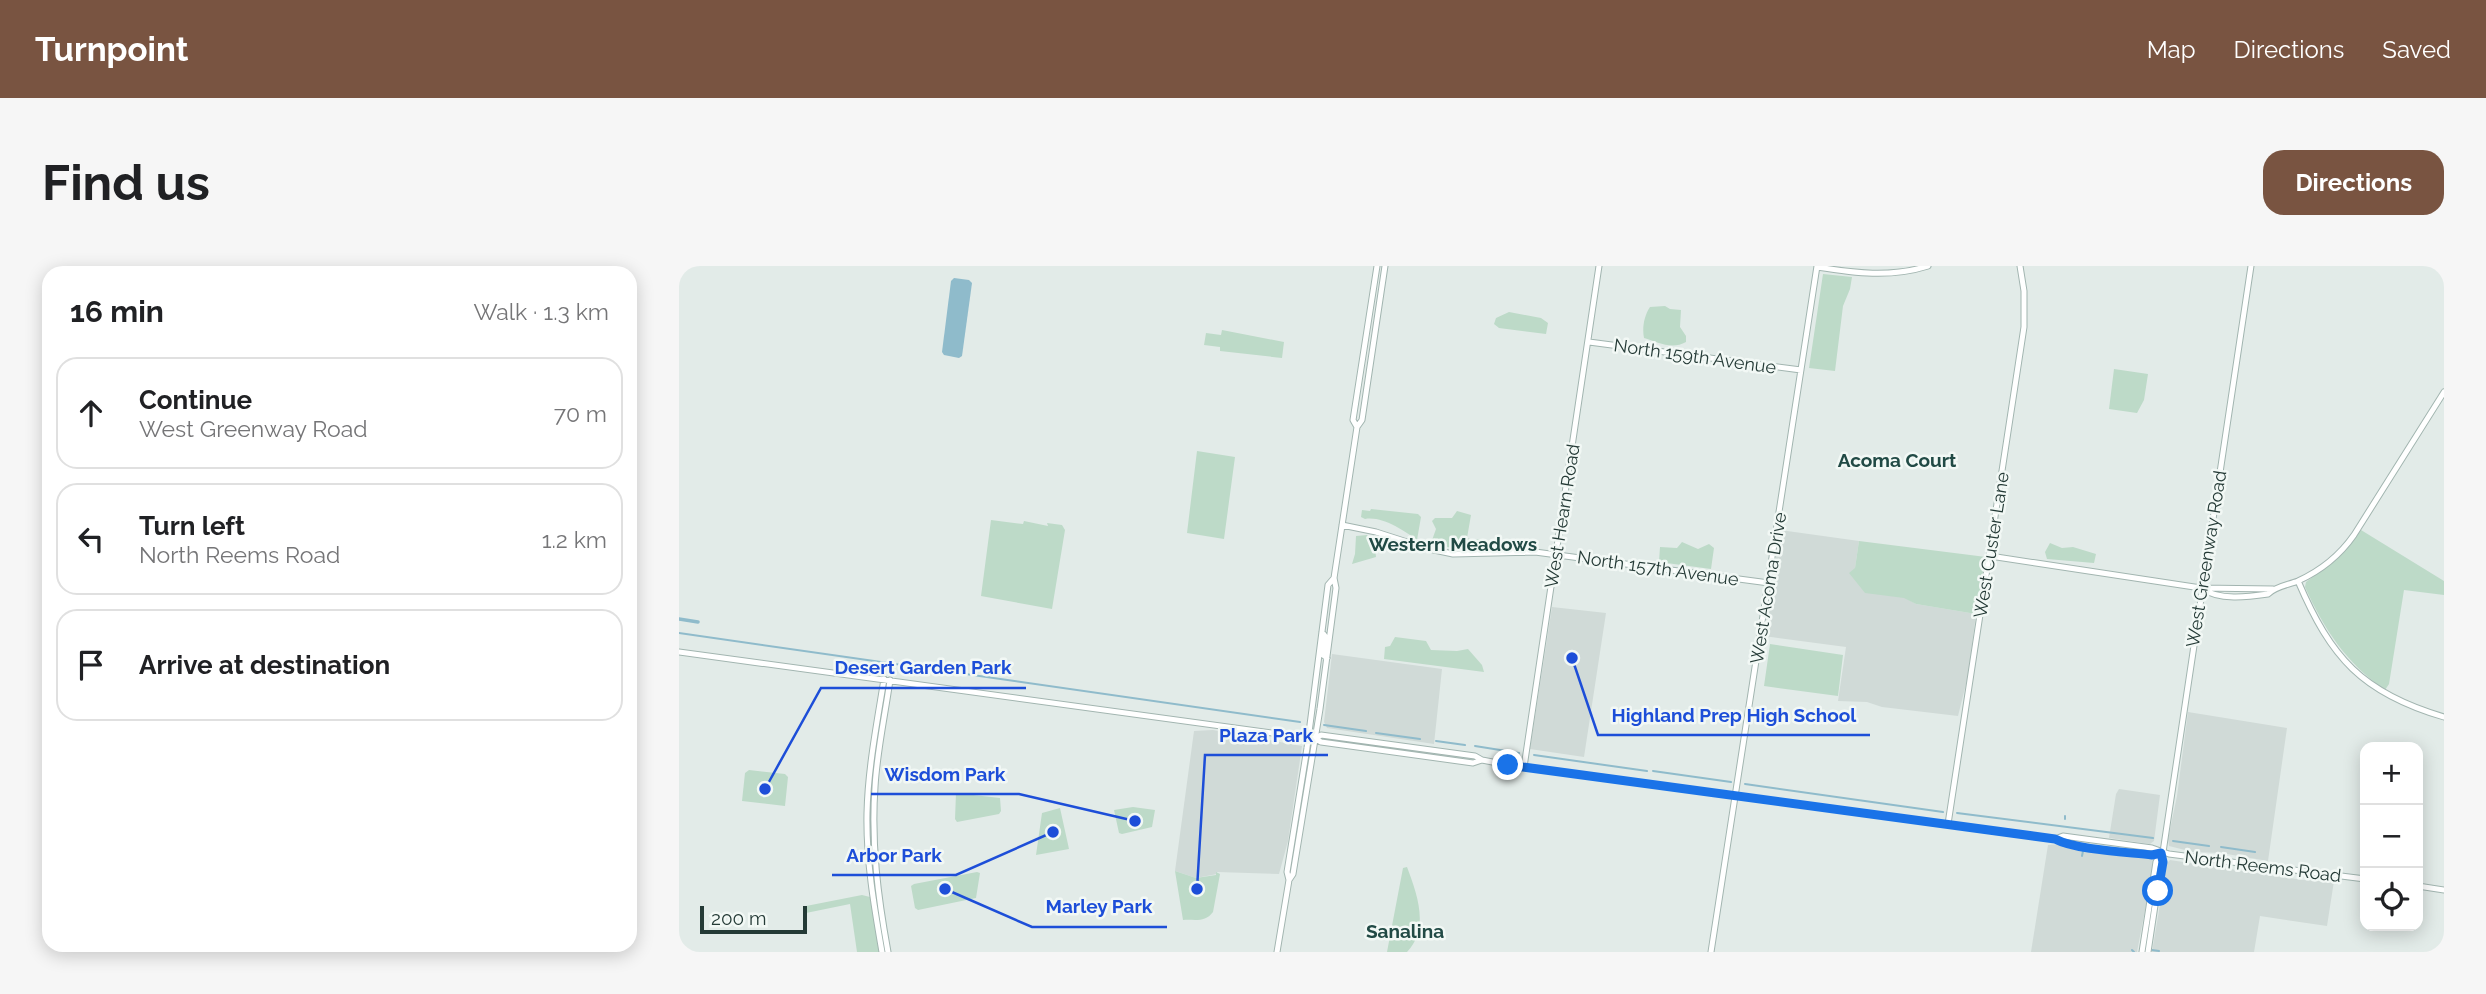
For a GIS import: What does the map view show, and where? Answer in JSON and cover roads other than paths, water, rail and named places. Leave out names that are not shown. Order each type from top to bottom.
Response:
[{"type":"street","points":[[1357,427],[1353,420],[1377,266]]},
{"type":"street","points":[[1289,880],[1293,874],[1316,739],[1336,588],[1334,578],[1357,427],[1363,420],[1385,266]]},
{"type":"street","name":"West Hearn Road","points":[[1524,766],[1599,266]]},
{"type":"street","points":[[1817,266],[1883,275],[1928,266]]},
{"type":"street","name":"West Acoma Drive","points":[[1711,952],[1817,266]]},
{"type":"street","name":"West Custer Lane","points":[[1948,824],[2024,327],[2024,291],[2020,266]]},
{"type":"street","name":"West Greenway Road","points":[[2142,952],[2156,862],[2161,853],[2251,266]]},
{"type":"street","name":"North 159th Avenue","points":[[1589,342],[1801,370]]},
{"type":"street","points":[[1990,556],[2201,588],[2208,593],[2239,596],[2268,594],[2273,589],[2298,581],[2325,564],[2349,542],[2444,392]]},
{"type":"street","name":"North 157th Avenue","points":[[1342,525],[1453,554],[1521,551],[1557,554],[1769,583]]},
{"type":"street","points":[[1277,952],[1328,585],[1334,578]]},
{"type":"street","points":[[2298,581],[2319,627],[2355,673],[2392,698],[2444,717]]},
{"type":"street","points":[[1322,632],[1325,636],[1323,656],[1327,658]]},
{"type":"street","name":"North Reems Road","points":[[679,652],[1473,763],[1482,760],[1948,824],[2152,855],[2161,853],[2360,878]]},
{"type":"street","points":[[882,952],[870,886],[867,810],[872,755],[887,680]]},
{"type":"street","points":[[887,680],[876,778],[874,825],[878,891],[888,952]]},
{"type":"street","points":[[1296,855],[1294,848],[1299,823],[1297,807]]},
{"type":"street","name":"West Greenway Road","points":[[2148,952],[2163,862],[2161,853]]},
{"type":"street","points":[[2423,887],[2444,890]]},
{"type":"water","points":[[954,278],[972,283],[962,356],[959,358],[944,355],[942,352],[951,281]]},
{"type":"waterway","points":[[679,619],[698,622]]},
{"type":"waterway","points":[[679,633],[1300,722]]},
{"type":"waterway","points":[[1324,725],[1366,731]]},
{"type":"waterway","points":[[1376,733],[1420,739]]},
{"type":"waterway","points":[[1436,741],[1465,745]]},
{"type":"waterway","points":[[1475,746],[1519,753]]},
{"type":"waterway","points":[[1534,755],[1647,771]]},
{"type":"waterway","points":[[1653,771],[1731,782]]},
{"type":"waterway","points":[[1745,784],[1943,812]]},
{"type":"waterway","points":[[1957,813],[2153,838]]},
{"type":"waterway","points":[[2173,841],[2209,846]]},
{"type":"waterway","points":[[2221,847],[2255,852]]},
{"type":"waterway","points":[[2082,856],[2083,851]]},
{"type":"waterway","points":[[2152,950],[2159,951]]},
{"type":"place","name":"Highland Prep High School","points":[[1572,658]]},
{"type":"place","name":"Desert Garden Park","points":[[765,789]]},
{"type":"place","name":"Wisdom Park","points":[[1135,821]]},
{"type":"place","name":"Arbor Park","points":[[1053,832]]},
{"type":"place","name":"Marley Park","points":[[945,889]]},
{"type":"place","name":"Plaza Park","points":[[1197,889]]},
{"type":"district","name":"Acoma Court","points":[[1897,460]]},
{"type":"district","name":"Western Meadows","points":[[1453,544]]},
{"type":"district","name":"Sanalina","points":[[1405,931]]}]
